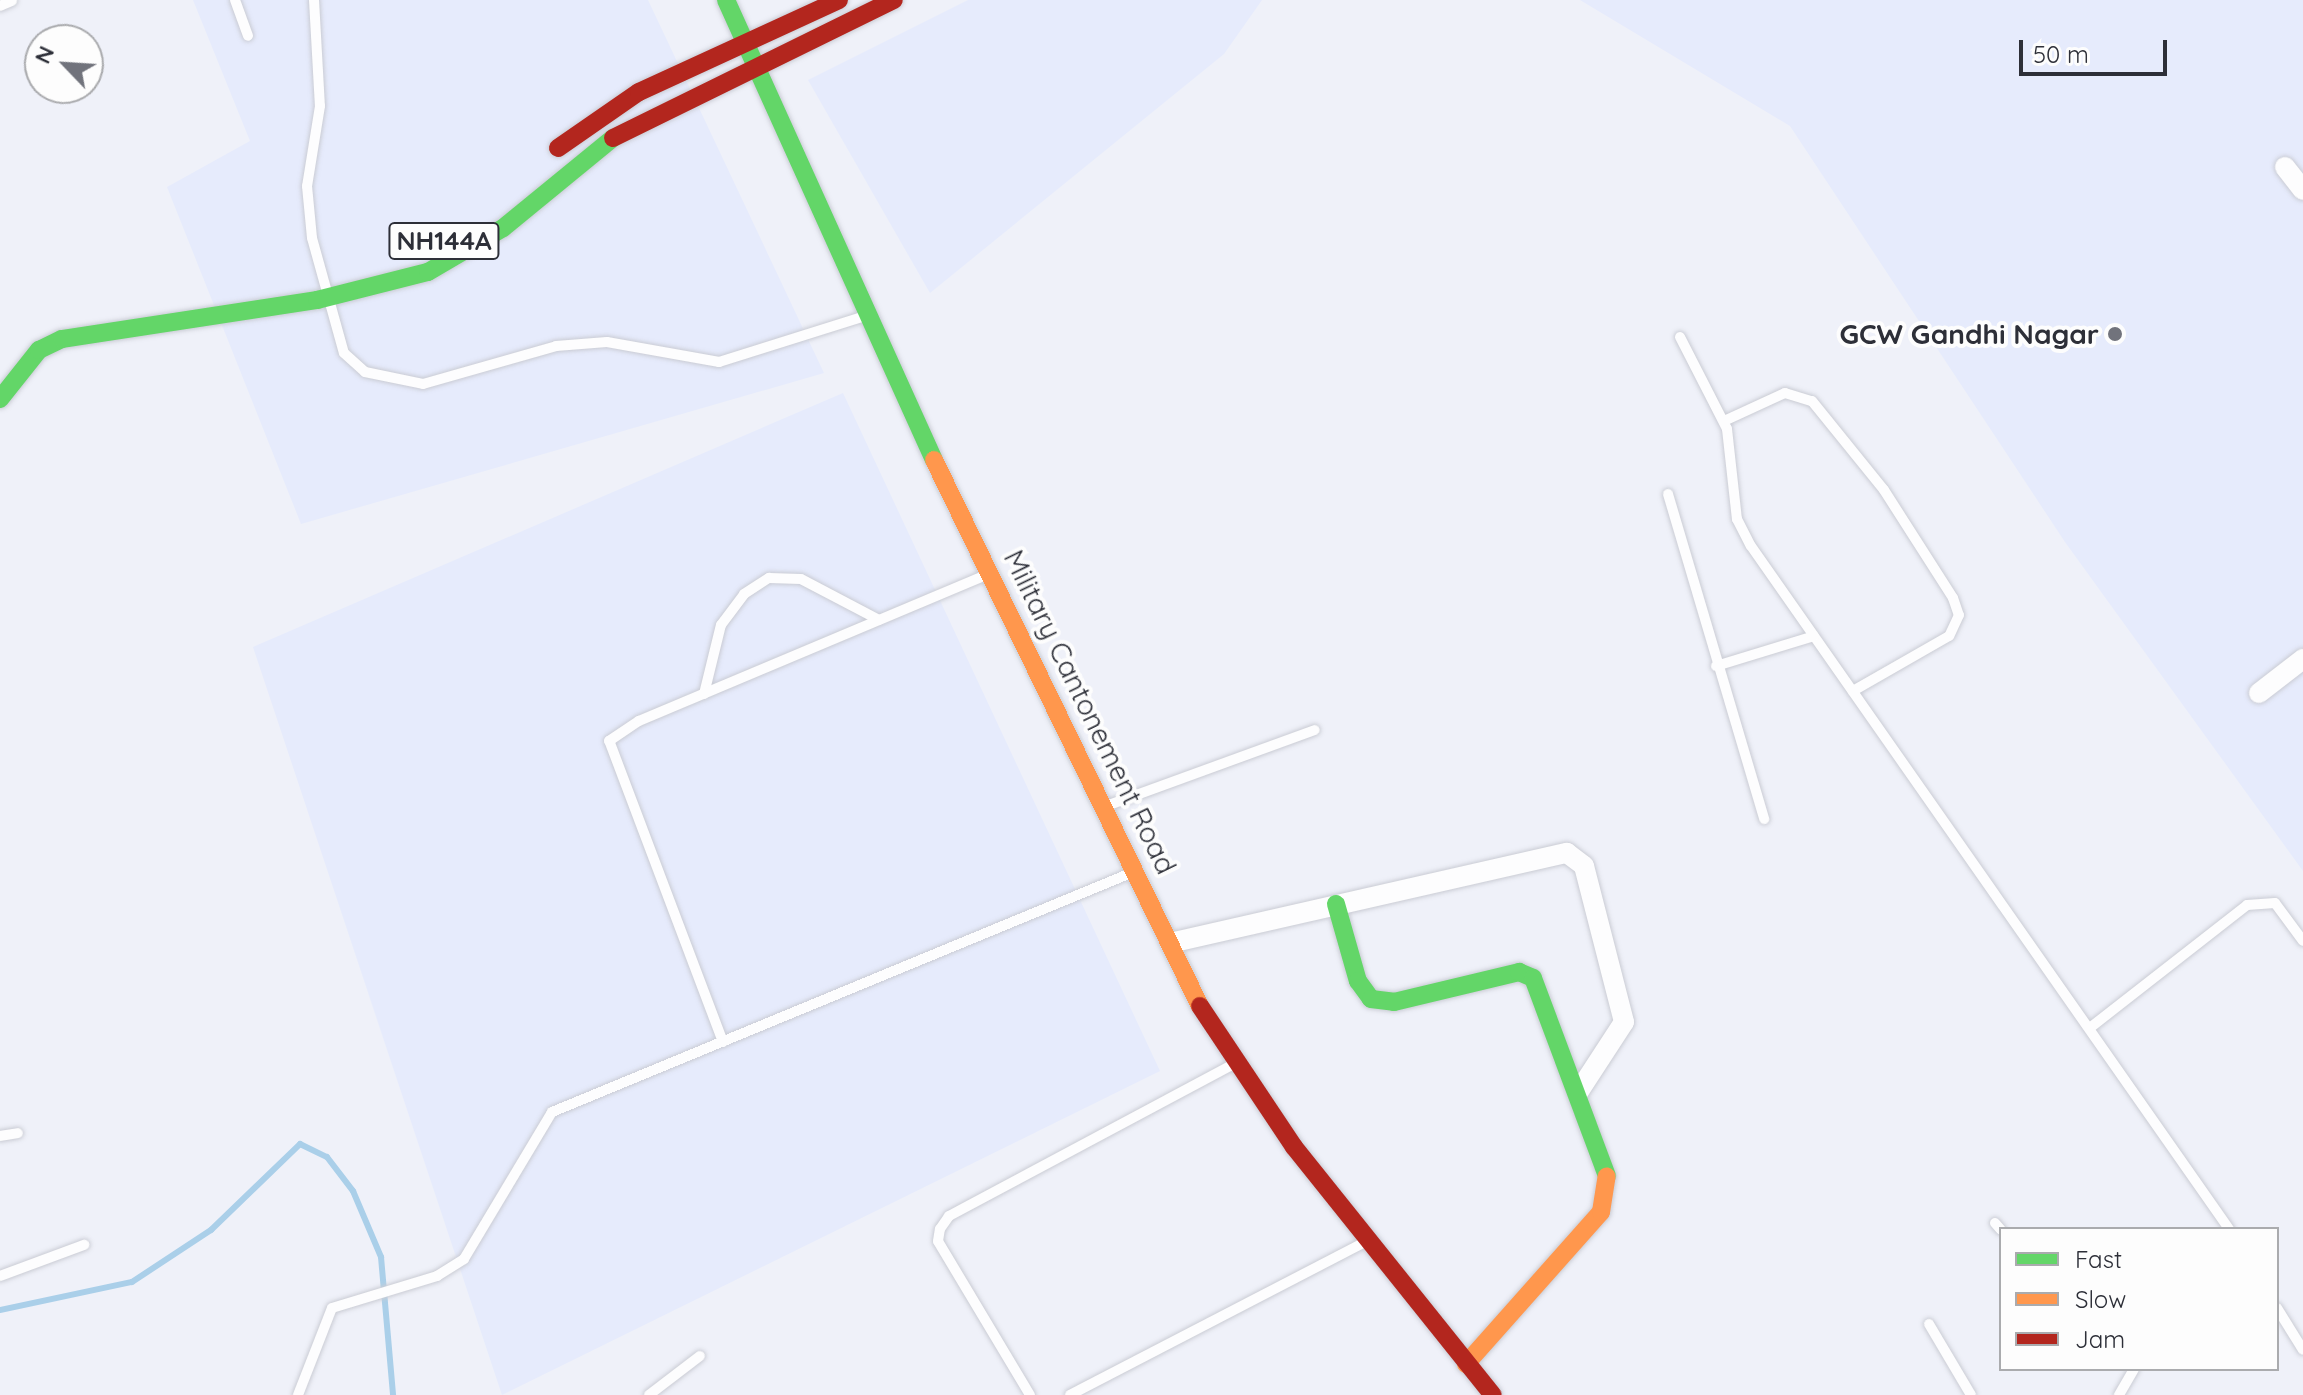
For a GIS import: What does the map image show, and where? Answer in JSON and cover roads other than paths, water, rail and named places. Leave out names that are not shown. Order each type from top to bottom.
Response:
[{"type":"main road","name":"Military Cantonement Road","points":[[726,0],[865,315],[1170,943],[1238,1062],[1365,1242],[1493,1395]]},
{"type":"main road","points":[[539,164],[639,92],[748,45],[839,0]]},
{"type":"main road","name":"NH144A","points":[[0,399],[39,350],[62,339],[327,298],[428,272],[469,253],[604,142],[759,69],[865,7],[894,0]]},
{"type":"main road","name":"NH144A","points":[[18,340],[63,319],[322,279],[418,254],[473,221]]},
{"type":"main road","points":[[1336,904],[1358,981],[1371,999],[1394,1002],[1519,972],[1533,978],[1579,1091],[1610,1184],[1608,1202],[1466,1364]]},
{"type":"street","points":[[2285,167],[2303,190]]},
{"type":"street","points":[[2259,693],[2303,659]]},
{"type":"street","points":[[1170,943],[1547,853],[1580,861],[1624,1022],[1579,1091]]},
{"type":"lane","points":[[235,0],[248,36]]},
{"type":"lane","points":[[314,0],[320,106],[307,186],[322,279],[354,364],[379,379],[423,384],[556,346],[607,342],[719,362],[865,315]]},
{"type":"lane","points":[[0,6],[12,1]]},
{"type":"lane","points":[[1680,337],[1724,421],[1737,519],[1814,636],[2091,1027],[2228,1227]]},
{"type":"lane","points":[[1724,421],[1785,393],[1812,401],[1884,490],[1953,598],[1959,615],[1949,636],[1853,691]]},
{"type":"lane","points":[[1668,494],[1716,666],[1764,819]]},
{"type":"lane","points":[[723,1042],[608,750],[612,737],[639,721],[991,573]]},
{"type":"lane","points":[[704,694],[721,625],[744,594],[769,578],[801,579],[879,620]]},
{"type":"lane","points":[[1716,666],[1814,636]]},
{"type":"lane","points":[[1106,806],[1315,730]]},
{"type":"lane","points":[[298,1395],[332,1308],[366,1292],[411,1284],[450,1270],[470,1252],[552,1112],[1136,871]]},
{"type":"lane","points":[[2091,1027],[2247,905],[2275,903],[2303,941]]},
{"type":"lane","points":[[1030,1395],[938,1241],[940,1229],[949,1216],[1238,1062]]},
{"type":"lane","points":[[0,1136],[18,1133]]},
{"type":"lane","points":[[1070,1395],[1365,1242]]},
{"type":"lane","points":[[0,1276],[84,1245]]},
{"type":"lane","points":[[2279,1311],[2303,1350]]},
{"type":"lane","points":[[1929,1324],[1971,1395]]},
{"type":"lane","points":[[649,1395],[700,1356]]},
{"type":"lane","points":[[2119,1395],[2133,1371]]},
{"type":"waterway","points":[[0,1310],[132,1282],[211,1230],[300,1144],[327,1157],[353,1191],[381,1257],[393,1395]]},
{"type":"place","name":"GCW Gandhi Nagar","points":[[2115,334]]}]
